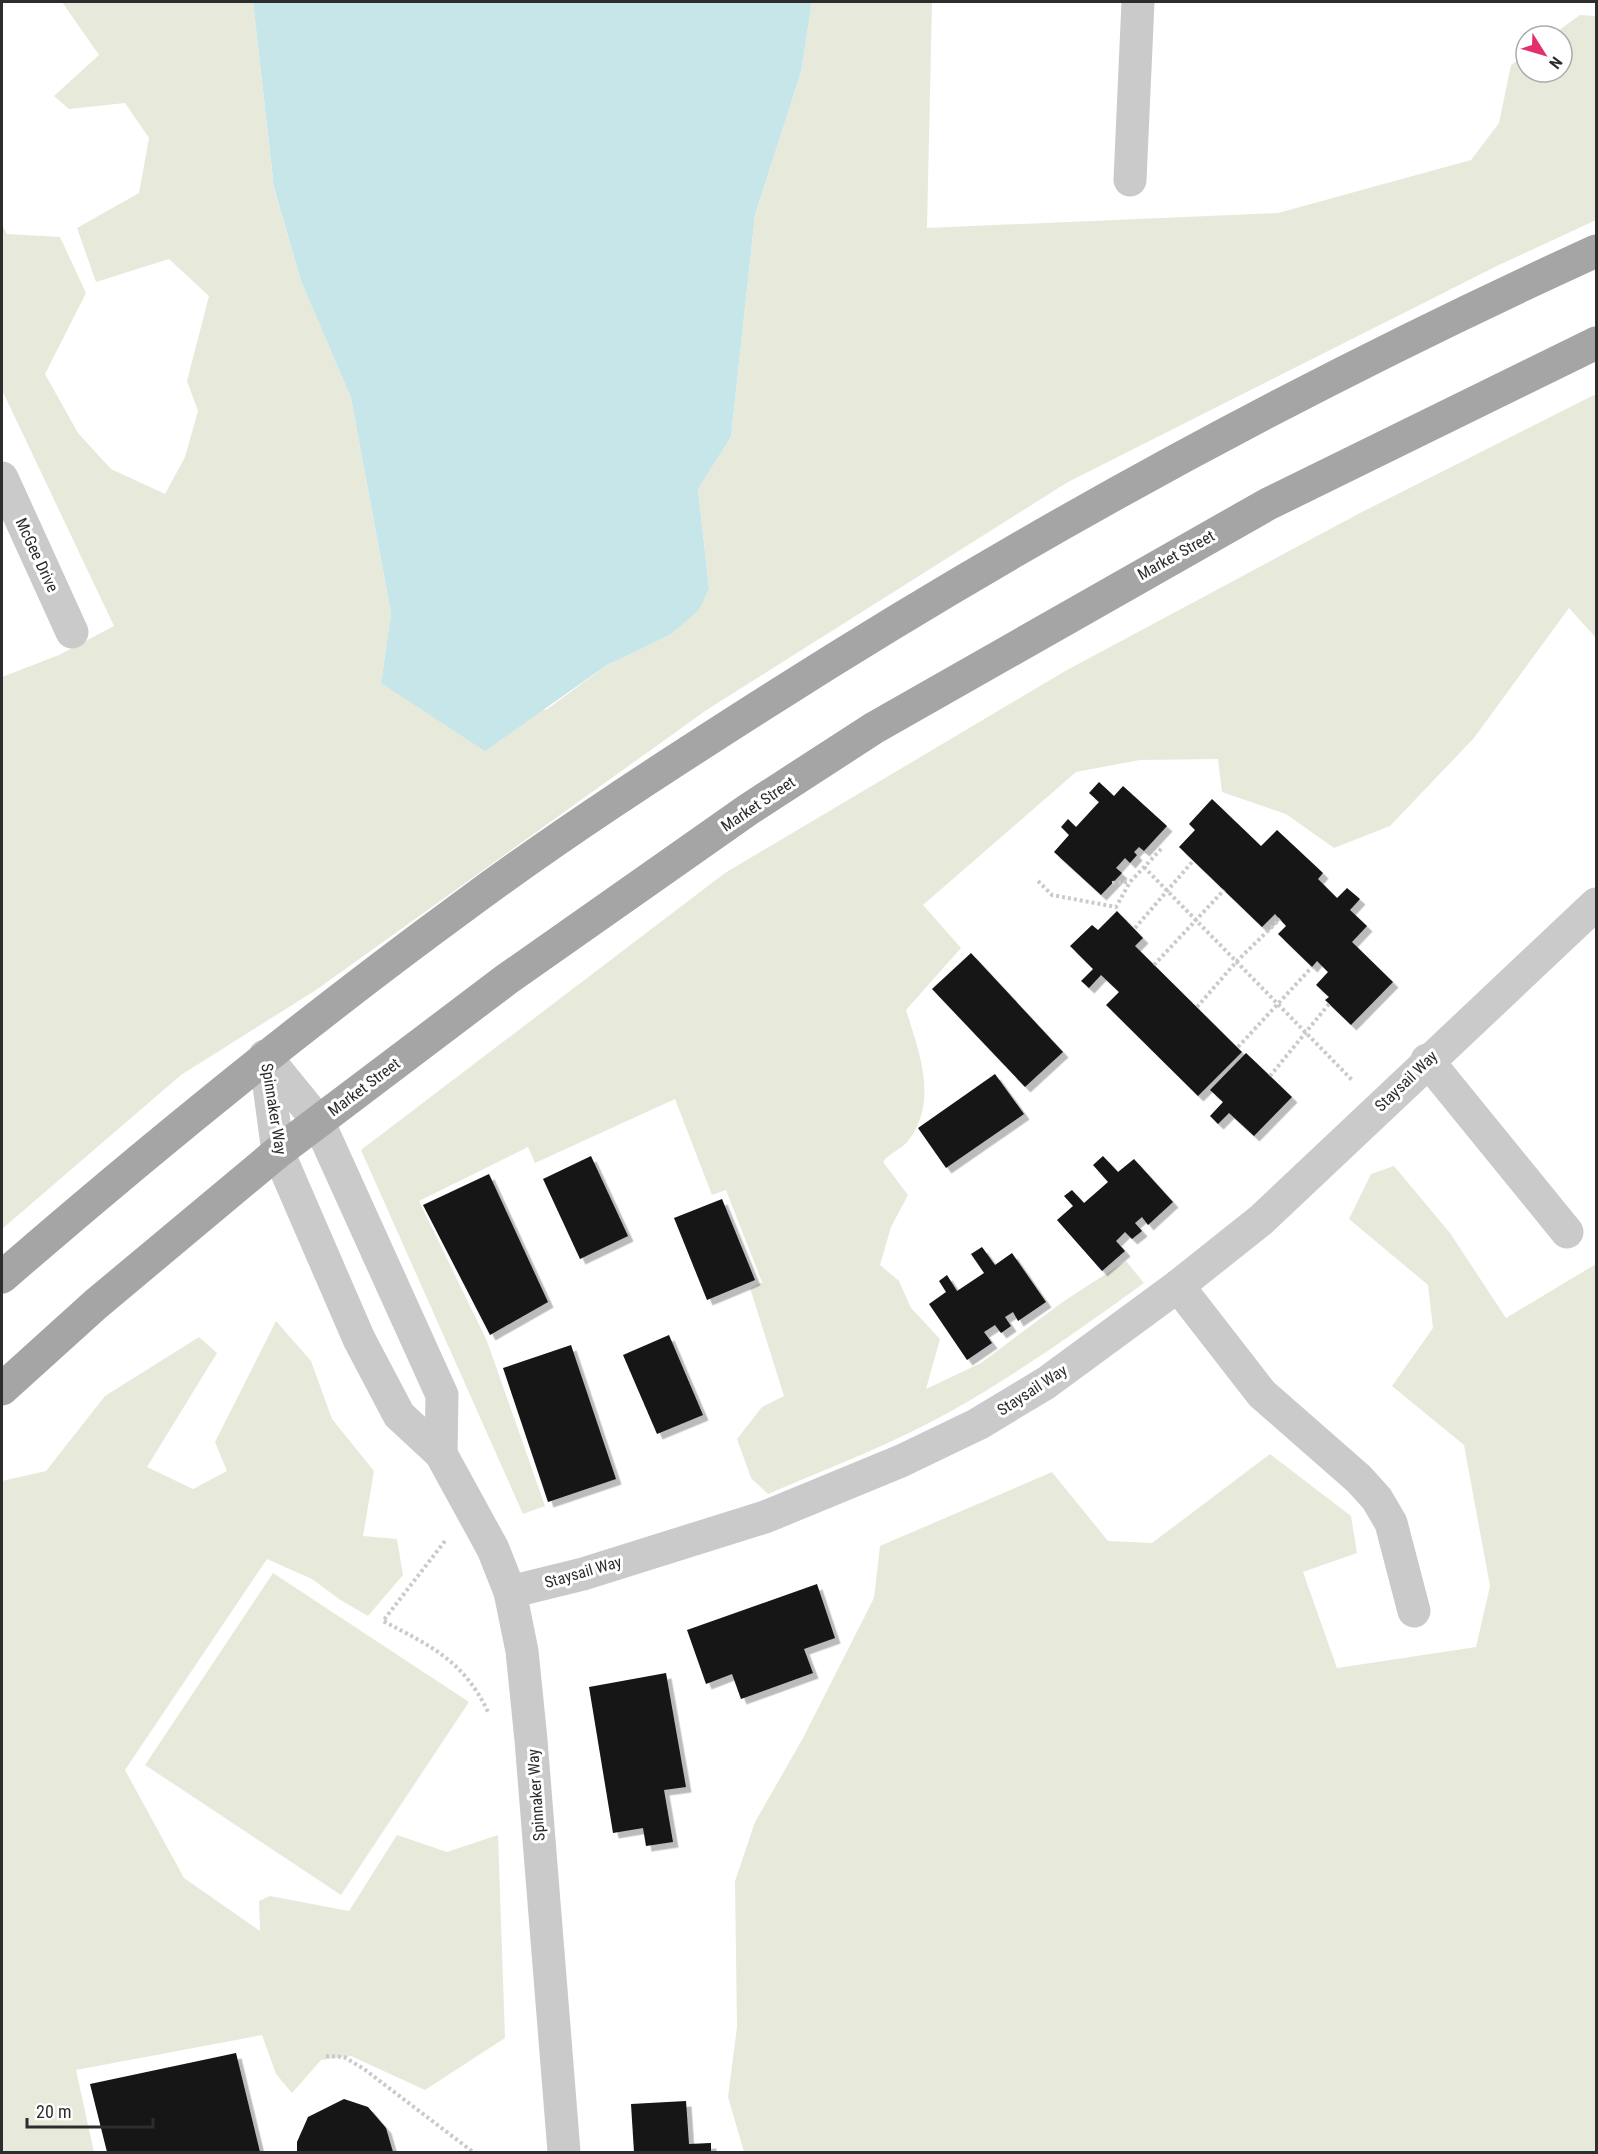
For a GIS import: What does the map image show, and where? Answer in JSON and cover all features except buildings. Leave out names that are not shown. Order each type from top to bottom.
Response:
[{"type":"main road","points":[[2,1277],[112,1181],[265,1056],[448,917],[590,816],[973,573],[1104,499],[1368,360],[1596,251]]},
{"type":"main road","name":"Market Street","points":[[2,1389],[113,1289],[318,1121],[626,894],[874,728],[1268,504],[1596,343]]},
{"type":"street","points":[[1130,180],[1138,2]]},
{"type":"street","name":"McGee Drive","points":[[2,478],[72,632]]},
{"type":"street","name":"Staysail Way","points":[[510,1592],[583,1574],[765,1517],[901,1461],[978,1424],[1046,1383],[1178,1286],[1261,1220],[1427,1060],[1596,904]]},
{"type":"street","name":"Spinnaker Way","points":[[265,1056],[318,1121],[442,1395],[441,1454]]},
{"type":"street","name":"Spinnaker Way","points":[[265,1056],[279,1152],[359,1339],[399,1415],[441,1454],[494,1550],[510,1592],[522,1652],[531,1740],[564,2152]]},
{"type":"street","points":[[1427,1060],[1567,1232]]},
{"type":"street","points":[[1178,1286],[1262,1394],[1359,1479],[1377,1499],[1390,1523],[1414,1611]]},
{"type":"path","points":[[1038,880],[1052,895],[1116,907],[1130,882],[1162,848]]},
{"type":"path","points":[[1135,928],[1193,861]]},
{"type":"path","points":[[1144,867],[1355,1082]]},
{"type":"path","points":[[1112,883],[1130,882]]},
{"type":"path","points":[[1154,965],[1224,890]]},
{"type":"path","points":[[1197,1007],[1237,961],[1280,919]]},
{"type":"path","points":[[1238,1047],[1277,1002],[1312,967]]},
{"type":"path","points":[[1270,1076],[1329,1004]]},
{"type":"path","points":[[449,1536],[383,1621],[451,1660],[474,1684],[490,1722]]},
{"type":"path","points":[[326,2056],[344,2057],[364,2069],[473,2152]]},
{"type":"green space","points":[[62,2],[253,2],[274,189],[301,281],[351,398],[391,613],[381,683],[546,710],[607,665],[670,635],[709,588],[698,489],[731,437],[755,215],[801,72],[812,2],[932,2],[927,228],[1278,213],[1471,160],[1499,123],[1511,65],[1514,63],[1514,84],[1574,84],[1574,24],[1568,24],[1580,15],[1596,16],[1596,220],[1499,265],[1068,482],[708,709],[316,990],[181,1075],[2,1229],[2,677],[59,655],[114,626],[2,390],[2,225],[7,234],[60,237],[86,293],[45,374],[78,433],[111,469],[165,494],[185,457],[198,411],[187,381],[209,296],[169,259],[96,282],[77,228],[139,193],[149,138],[125,103],[69,109],[54,96],[99,55]]},
{"type":"green space","points":[[1596,394],[1596,638],[1569,608],[1474,738],[1390,826],[1334,848],[1286,814],[1222,792],[1218,759],[1140,760],[1076,772],[923,905],[961,948],[906,1010],[924,1076],[923,1110],[908,1141],[883,1162],[908,1195],[891,1227],[880,1265],[899,1281],[911,1308],[940,1339],[926,1389],[981,1363],[1064,1301],[1126,1261],[1144,1283],[1074,1333],[1004,1380],[955,1409],[863,1454],[768,1494],[751,1478],[737,1439],[762,1407],[784,1396],[750,1288],[762,1282],[726,1190],[712,1195],[675,1099],[535,1163],[528,1147],[419,1201],[487,1341],[545,1506],[523,1514],[361,1150],[725,873],[1067,670],[1360,513]]},
{"type":"green space","points":[[1394,1166],[1450,1233],[1506,1318],[1596,1264],[1596,2152],[744,2152],[728,2097],[737,2027],[735,1881],[755,1822],[803,1738],[874,1598],[880,1546],[1052,1472],[1108,1541],[1152,1543],[1270,1454],[1351,1516],[1357,1553],[1303,1572],[1337,1668],[1476,1647],[1490,1586],[1464,1445],[1392,1386],[1433,1328],[1428,1285],[1349,1219],[1371,1174]]},
{"type":"green space","points":[[276,1321],[311,1361],[332,1419],[374,1471],[363,1536],[397,1539],[403,1575],[368,1616],[339,1599],[312,1579],[267,1559],[125,1770],[184,1878],[260,1931],[259,1901],[270,1896],[349,1911],[397,1835],[447,1852],[498,1835],[505,2038],[425,2090],[351,2056],[321,2060],[292,2093],[276,2074],[262,2035],[76,2070],[94,2152],[2,2152],[2,1481],[46,1471],[105,1396],[199,1337],[217,1353],[147,1467],[193,1489],[227,1471],[215,1442]]},
{"type":"green space","points":[[273,1573],[469,1702],[341,1895],[145,1765]]},
{"type":"water","points":[[253,2],[812,2],[801,72],[755,215],[731,437],[698,489],[709,588],[699,610],[670,635],[607,665],[485,751],[381,683],[391,613],[351,398],[301,281],[274,188]]}]
